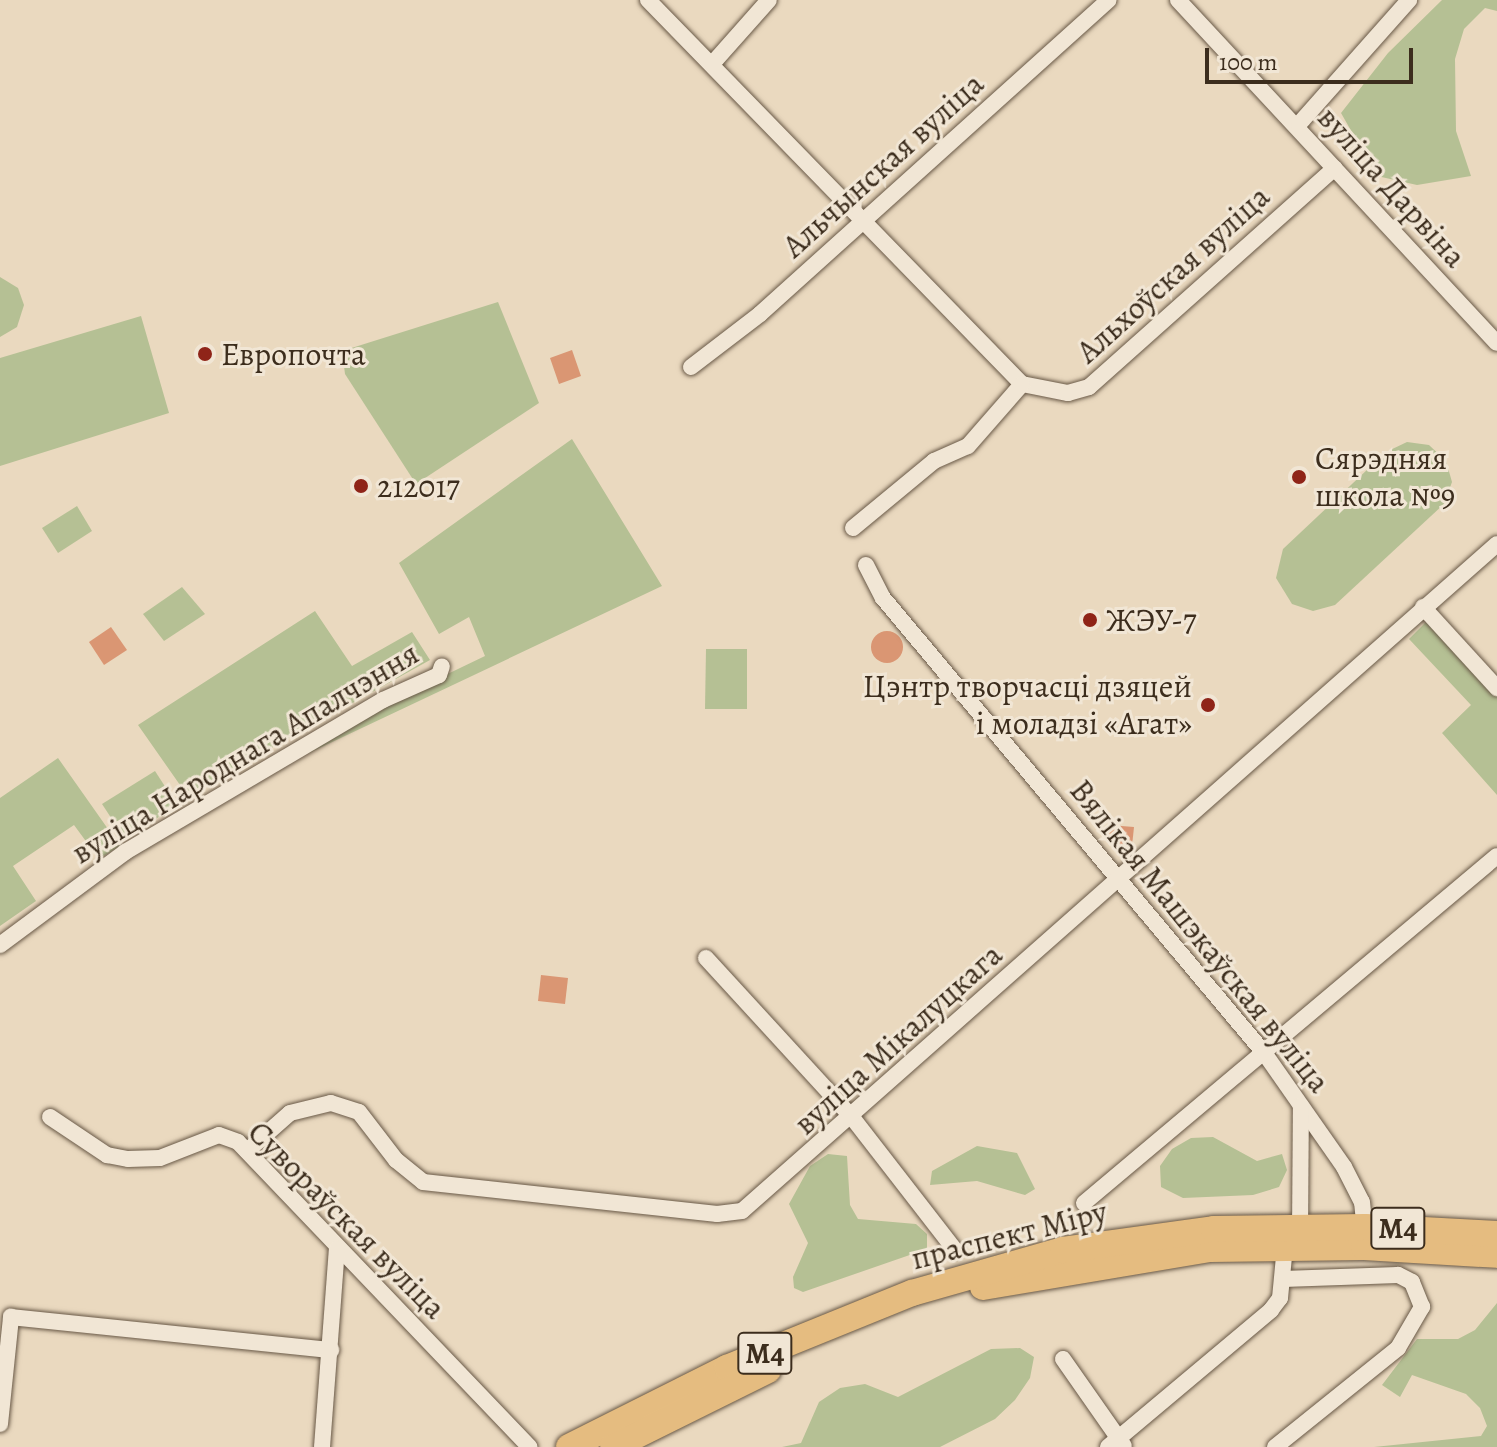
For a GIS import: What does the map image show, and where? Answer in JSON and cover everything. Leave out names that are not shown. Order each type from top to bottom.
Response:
[{"type":"main road","name":"праспект Міру","points":[[569,1447],[727,1368],[967,1273],[1063,1250],[1214,1229],[1295,1240]]},
{"type":"main road","name":"праспект Міру","points":[[613,1447],[740,1382],[974,1289],[1210,1249],[1295,1240],[1497,1234]]},
{"type":"main road","name":"праспект Міру","points":[[1365,1237],[1497,1255]]},
{"type":"street","points":[[648,0],[713,63],[1022,384],[968,446],[934,461],[853,528]]},
{"type":"street","points":[[713,63],[768,0]]},
{"type":"street","name":"Альчынская вуліца","points":[[691,367],[864,220],[1109,0]]},
{"type":"street","name":"вуліца Дарвіна","points":[[1178,0],[1299,124],[1335,168],[1497,343]]},
{"type":"street","points":[[1299,124],[1409,0]]},
{"type":"street","name":"Альхоўская вуліца","points":[[1022,384],[1068,393],[1089,387],[1335,168]]},
{"type":"street","name":"вуліца Мікалуцкага","points":[[247,1151],[290,1113],[331,1103],[359,1112],[396,1160],[423,1182],[717,1214],[742,1211],[1121,882],[1423,607],[1497,544]]},
{"type":"street","name":"Вялікая Машэкаўская вуліца","points":[[866,565],[883,598],[1265,1054],[1321,1129],[1362,1202],[1365,1237]]},
{"type":"street","points":[[1423,607],[1497,688]]},
{"type":"street","name":"вуліца Народнага Апалчэння","points":[[0,945],[125,852],[383,700],[439,675],[442,666]]},
{"type":"street","points":[[1084,1203],[1497,856]]},
{"type":"street","points":[[706,958],[851,1116],[955,1250]]},
{"type":"street","points":[[1063,1359],[1117,1444],[1271,1310],[1295,1240],[1304,1136],[1301,1106]]},
{"type":"street","name":"Сувораўская вуліца","points":[[50,1117],[117,1157],[160,1158],[219,1135],[247,1151],[337,1249],[529,1447]]},
{"type":"street","points":[[1304,1136],[1321,1129]]},
{"type":"street","points":[[322,1447],[337,1249]]},
{"type":"street","points":[[1275,1447],[1398,1348],[1422,1307],[1412,1282],[1398,1275],[1283,1279]]},
{"type":"street","points":[[0,1424],[11,1317],[331,1350]]},
{"type":"green space","points":[[1442,0],[1497,0],[1497,11],[1485,8],[1464,29],[1455,59],[1456,131],[1471,176],[1417,185],[1377,176],[1341,113],[1388,53]]},
{"type":"green space","points":[[0,277],[18,288],[24,305],[17,327],[0,337]]},
{"type":"green space","points":[[498,302],[539,403],[416,484],[345,374],[342,351]]},
{"type":"green space","points":[[141,316],[169,413],[0,466],[0,358]]},
{"type":"green space","points":[[572,439],[662,586],[309,753],[304,743],[485,656],[469,617],[439,634],[399,563]]},
{"type":"green space","points":[[1407,442],[1429,445],[1446,461],[1452,482],[1444,504],[1335,605],[1313,611],[1292,604],[1276,578],[1283,549],[1386,452]]},
{"type":"green space","points":[[77,506],[92,531],[58,553],[42,528]]},
{"type":"green space","points":[[182,587],[205,614],[164,641],[143,614]]},
{"type":"green space","points":[[315,611],[352,666],[412,632],[430,660],[187,795],[138,725]]},
{"type":"green space","points":[[1429,619],[1497,694],[1497,795],[1442,733],[1471,705],[1409,639]]},
{"type":"green space","points":[[706,649],[747,649],[747,709],[705,709]]},
{"type":"green space","points":[[58,758],[120,846],[99,859],[74,825],[13,866],[36,901],[0,926],[0,798]]},
{"type":"green space","points":[[155,771],[177,805],[125,839],[102,804]]},
{"type":"green space","points":[[1213,1137],[1257,1161],[1282,1154],[1287,1170],[1279,1187],[1253,1195],[1183,1198],[1161,1187],[1160,1166],[1172,1149],[1191,1138]]},
{"type":"green space","points":[[977,1146],[1017,1153],[1035,1189],[1025,1195],[977,1181],[930,1185],[932,1171]]},
{"type":"green space","points":[[828,1154],[847,1156],[850,1205],[858,1219],[916,1224],[927,1234],[927,1249],[803,1292],[794,1288],[793,1277],[808,1243],[789,1204],[810,1166]]},
{"type":"green space","points":[[1497,1303],[1497,1447],[1374,1447],[1481,1436],[1487,1426],[1480,1408],[1466,1394],[1412,1375],[1400,1397],[1382,1385],[1417,1339],[1458,1339],[1475,1330]]},
{"type":"green space","points":[[1020,1348],[1034,1357],[1030,1378],[1015,1400],[995,1419],[940,1447],[782,1447],[801,1443],[819,1402],[840,1388],[865,1384],[898,1397],[991,1349]]},
{"type":"building","points":[[572,350],[581,376],[559,384],[550,358]]},
{"type":"building","points":[[111,627],[127,650],[104,665],[89,642]]},
{"type":"building","points":[[887,631],[898,636],[903,647],[898,658],[887,663],[876,658],[871,647],[876,636]]},
{"type":"building","points":[[1109,825],[1134,827],[1132,846],[1107,843]]},
{"type":"building","points":[[541,975],[568,978],[565,1004],[538,1001]]},
{"type":"place","name":"Европочта","points":[[205,354]]},
{"type":"place","name":"Сярэдняя школа №9","points":[[1299,477]]},
{"type":"place","name":"212017","points":[[361,486]]},
{"type":"place","name":"ЖЭУ-7","points":[[1090,620]]},
{"type":"place","name":"Цэнтр творчасці дзяцей і моладзі «Агат»","points":[[1208,705]]}]
